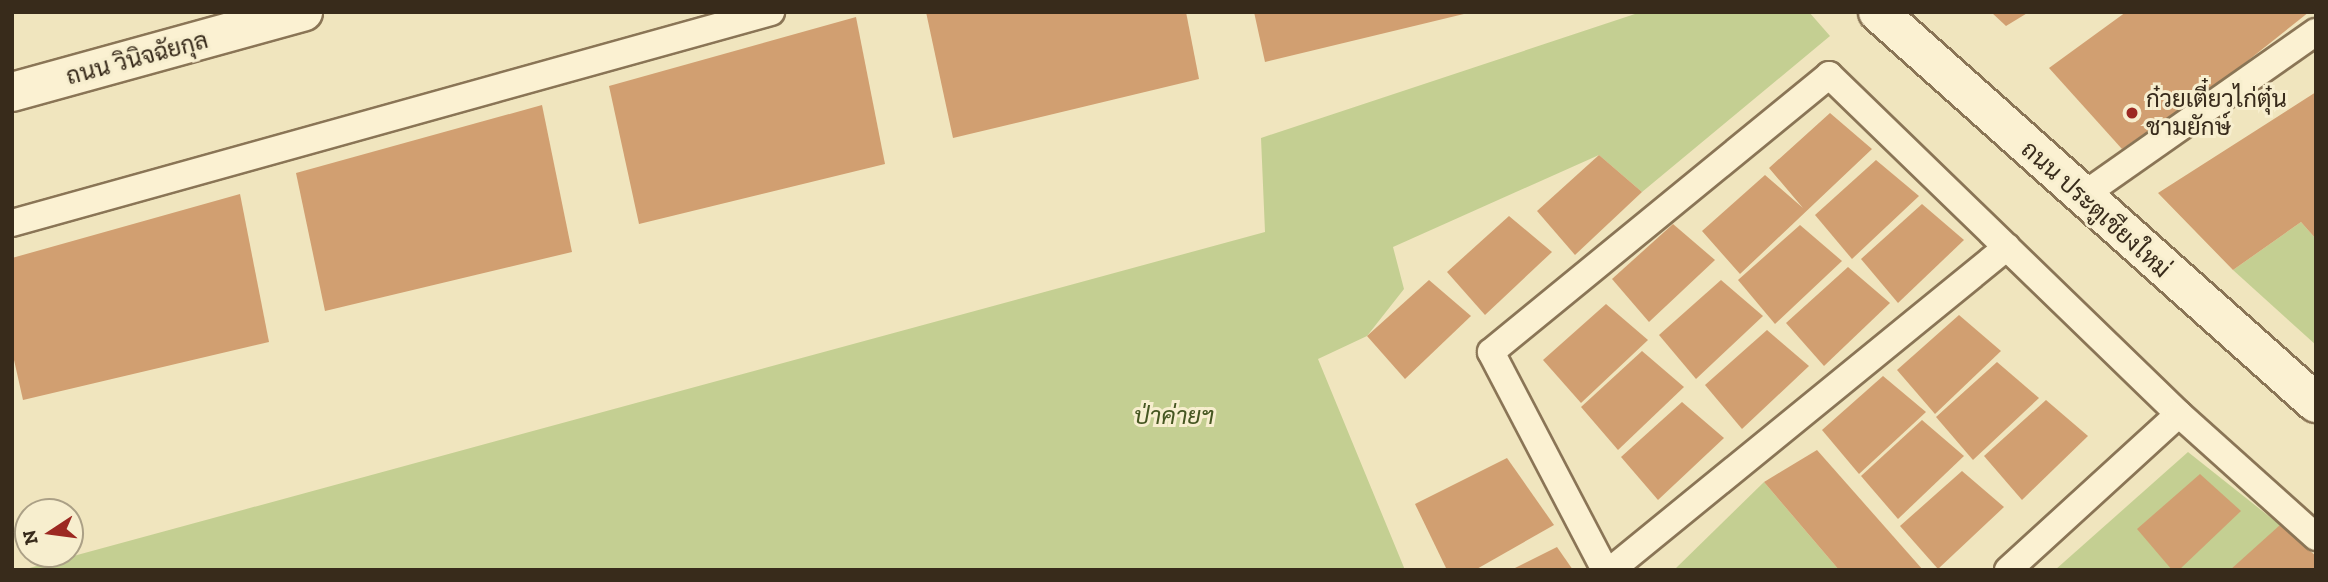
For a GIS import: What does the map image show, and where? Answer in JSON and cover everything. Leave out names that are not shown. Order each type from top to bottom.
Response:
[{"type":"main road","name":"ถนน วินิจฉัยกุล","points":[[12,92],[303,12]]},
{"type":"main road","name":"ถนน ประตูเชียงใหม่","points":[[1878,12],[2081,197],[2313,395]]},
{"type":"lane","points":[[12,223],[771,12]]},
{"type":"lane","points":[[2081,197],[2316,32]]},
{"type":"lane","points":[[1605,570],[1492,352],[1829,75],[2179,414],[2316,537]]},
{"type":"lane","points":[[1611,570],[2007,247]]},
{"type":"lane","points":[[2008,570],[2179,414]]},
{"type":"green space","name":"ป่าค่ายฯ","points":[[1641,12],[1809,12],[1830,36],[1642,192],[1599,155],[1393,247],[1404,289],[1367,336],[1318,359],[1405,570],[22,570],[84,568],[84,553],[1265,232],[1261,138]]},
{"type":"green space","points":[[2301,222],[2316,239],[2316,345],[2233,270]]},
{"type":"green space","points":[[2188,452],[2280,525],[2254,570],[2055,570]]},
{"type":"green space","points":[[1764,482],[1839,570],[1674,570]]},
{"type":"building","points":[[926,12],[1186,12],[1199,79],[953,138]]},
{"type":"building","points":[[1254,12],[1468,12],[1468,13],[1265,62]]},
{"type":"building","points":[[1991,12],[2029,12],[2006,26]]},
{"type":"building","name":"ก๋วยเตี๋ยวไก่ตุ๋น ชามยักษ์","points":[[2126,12],[2309,12],[2221,82],[2122,149],[2049,68]]},
{"type":"building","points":[[856,17],[885,164],[639,224],[609,86]]},
{"type":"building","points":[[2316,92],[2316,239],[2301,222],[2233,270],[2158,193]]},
{"type":"building","points":[[542,105],[572,252],[325,311],[296,173]]},
{"type":"building","points":[[1830,113],[1872,149],[1740,274],[1702,231],[1765,175],[1803,208],[1769,168]]},
{"type":"building","points":[[1599,155],[1642,192],[1575,255],[1537,211]]},
{"type":"building","points":[[1876,160],[1919,196],[1852,259],[1815,215]]},
{"type":"building","points":[[240,194],[269,342],[23,400],[12,351],[12,258]]},
{"type":"building","points":[[1922,204],[1964,240],[1898,303],[1861,259]]},
{"type":"building","points":[[1509,216],[1552,252],[1485,315],[1447,272]]},
{"type":"building","points":[[1673,224],[1715,260],[1649,322],[1612,279]]},
{"type":"building","points":[[1800,225],[1842,261],[1775,324],[1738,280]]},
{"type":"building","points":[[1848,267],[1890,303],[1824,366],[1786,323]]},
{"type":"building","points":[[1429,280],[1471,316],[1405,379],[1367,336]]},
{"type":"building","points":[[1721,280],[1763,316],[1696,379],[1659,335]]},
{"type":"building","points":[[1606,304],[1648,340],[1581,403],[1543,360]]},
{"type":"building","points":[[1959,315],[2001,351],[1935,414],[1897,370]]},
{"type":"building","points":[[1767,330],[1809,366],[1742,429],[1705,385]]},
{"type":"building","points":[[1642,351],[1684,387],[1618,450],[1581,407]]},
{"type":"building","points":[[1997,362],[2039,398],[1973,460],[1936,417]]},
{"type":"building","points":[[1883,376],[1926,412],[1859,474],[1822,430]]},
{"type":"building","points":[[2046,400],[2088,436],[2022,500],[1984,456]]},
{"type":"building","points":[[1682,402],[1724,438],[1658,500],[1621,457]]},
{"type":"building","points":[[1922,420],[1964,456],[1898,519],[1861,476]]},
{"type":"building","points":[[1817,450],[1923,570],[1839,570],[1764,482]]},
{"type":"building","points":[[1507,458],[1554,525],[1475,570],[1447,570],[1415,504]]},
{"type":"building","points":[[1962,471],[2004,507],[1938,569],[1900,526]]},
{"type":"building","points":[[2200,474],[2241,511],[2179,570],[2172,570],[2137,529]]},
{"type":"building","points":[[2280,525],[2316,556],[2314,570],[2230,570]]},
{"type":"building","points":[[1557,547],[1573,570],[1511,570]]},
{"type":"place","name":"ก๋วยเตี๋ยวไก่ตุ๋น ชามยักษ์","points":[[2132,113]]}]
